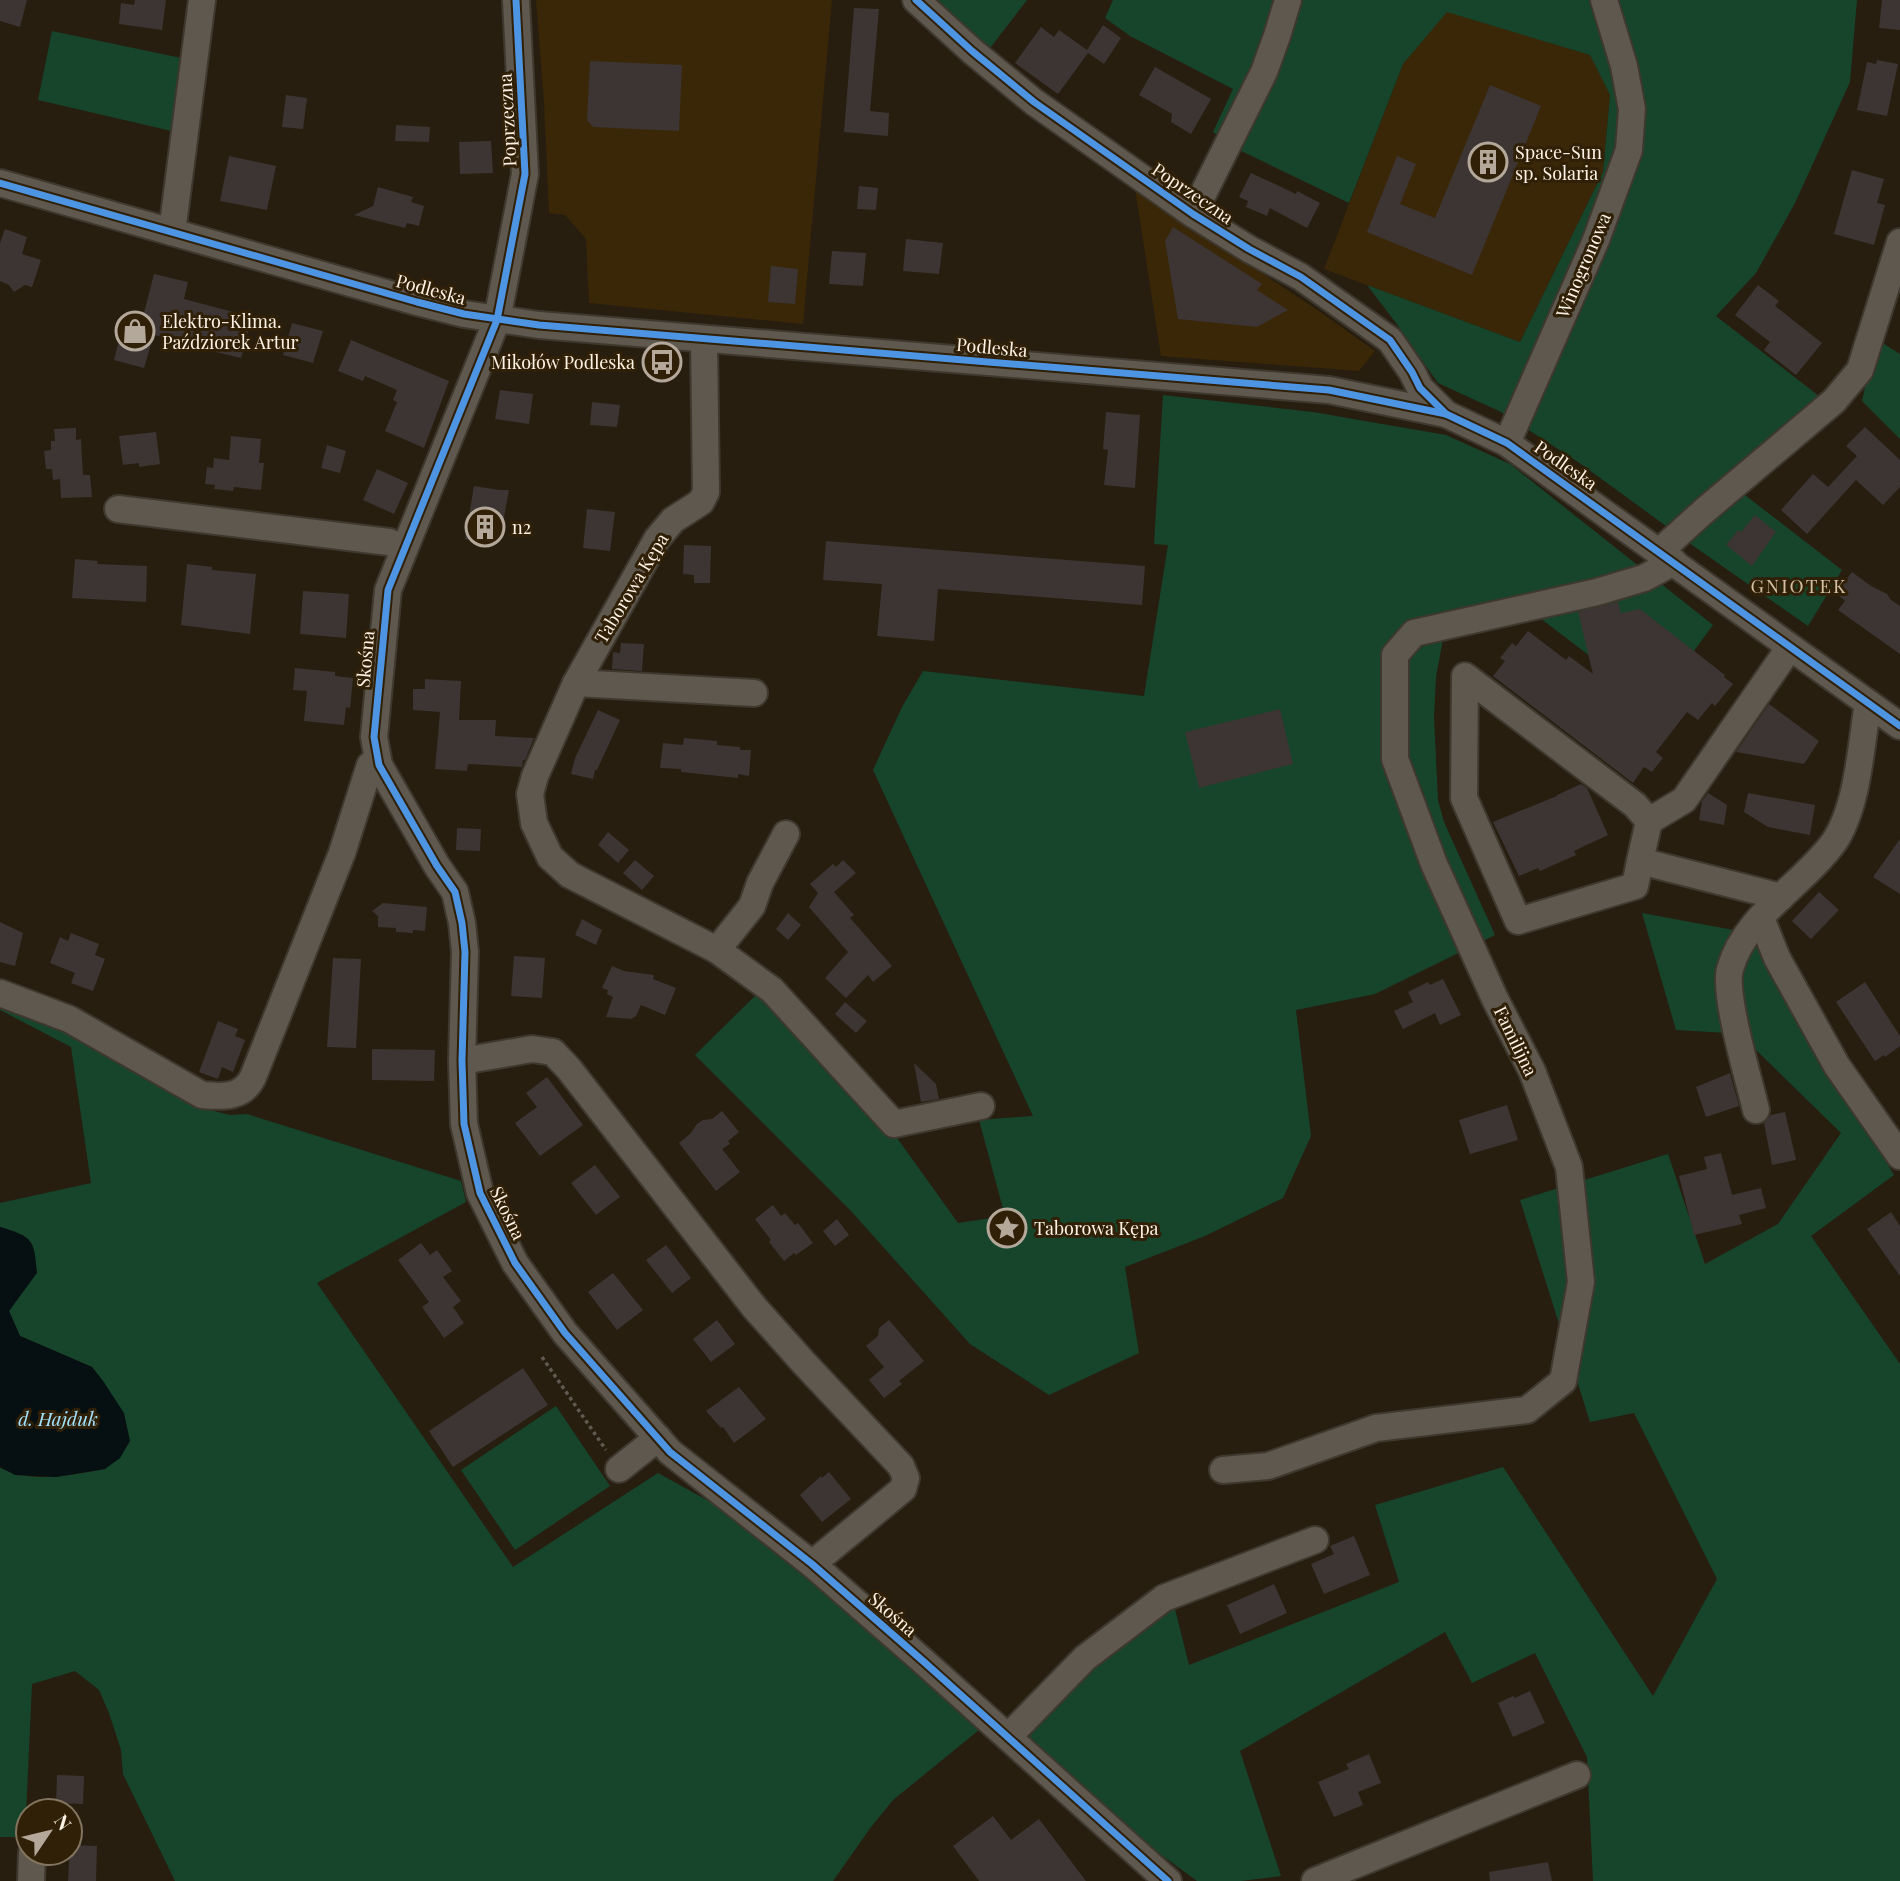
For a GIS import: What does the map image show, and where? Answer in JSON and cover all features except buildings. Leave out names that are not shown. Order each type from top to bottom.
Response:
[{"type":"street","points":[[172,232],[202,0]]},
{"type":"street","name":"Poprzeczna","points":[[497,320],[526,174],[516,0]]},
{"type":"street","name":"Poprzeczna","points":[[916,0],[1034,102],[1193,214],[1301,278],[1390,340],[1420,388],[1446,414]]},
{"type":"street","points":[[1193,214],[1264,72],[1287,0]]},
{"type":"street","name":"Winogronowa","points":[[1507,443],[1596,240],[1629,150],[1632,109],[1624,66],[1604,0]]},
{"type":"street","name":"Podleska","points":[[0,183],[417,302],[497,320],[1329,390],[1446,414],[1507,443],[1900,726]]},
{"type":"street","name":"Familijna","points":[[1223,1470],[1268,1466],[1376,1428],[1527,1410],[1563,1381],[1581,1282],[1569,1167],[1532,1071],[1495,999],[1434,864],[1395,759],[1395,655],[1415,633],[1597,592],[1644,578],[1667,557],[1704,511],[1834,401],[1860,370],[1900,242]]},
{"type":"street","name":"Skośna","points":[[497,320],[388,590],[374,737],[379,765],[455,892],[466,952],[464,1124],[480,1193],[515,1263],[565,1333],[670,1452],[812,1564],[1168,1881]]},
{"type":"street","name":"Taborowa Kępa","points":[[704,339],[706,492],[701,502],[673,520],[657,539],[576,683],[535,776],[530,794],[534,823],[550,857],[570,875],[717,950],[772,990],[894,1124],[981,1106]]},
{"type":"street","points":[[118,509],[389,542],[404,548]]},
{"type":"street","points":[[1649,821],[1635,804],[1465,676],[1464,798],[1518,921],[1635,887],[1649,821],[1684,800],[1790,647]]},
{"type":"street","points":[[576,683],[754,693]]},
{"type":"street","points":[[1756,1110],[1731,1002],[1730,970],[1743,942],[1761,918],[1835,841],[1851,804],[1868,703]]},
{"type":"street","points":[[0,993],[69,1019],[202,1096],[220,1097],[241,1092],[253,1077],[342,853],[370,765],[379,765]]},
{"type":"street","points":[[717,950],[752,906],[760,883],[786,834]]},
{"type":"street","points":[[1640,861],[1781,897]]},
{"type":"street","points":[[1761,918],[1777,958],[1837,1066],[1900,1156]]},
{"type":"street","points":[[463,1061],[532,1049],[553,1052],[754,1307],[901,1466],[906,1478],[903,1489],[812,1564]]},
{"type":"street","points":[[619,1469],[659,1438]]},
{"type":"street","points":[[1008,1737],[1084,1658],[1164,1598],[1315,1540]]},
{"type":"street","points":[[1315,1881],[1577,1775]]},
{"type":"path","points":[[542,1357],[619,1469]]},
{"type":"shaded area","points":[[536,0],[832,0],[803,324],[589,303],[586,239],[565,215],[549,213]]},
{"type":"shaded area","points":[[1447,11],[1590,55],[1610,94],[1603,172],[1520,342],[1324,269],[1403,64]]},
{"type":"shaded area","points":[[1135,189],[1375,351],[1359,371],[1161,356]]},
{"type":"green space","points":[[938,0],[1027,0],[987,52]]},
{"type":"green space","points":[[1113,0],[1857,0],[1850,82],[1795,203],[1756,273],[1716,316],[1824,400],[1741,492],[1842,570],[1808,626],[1581,464],[1501,412],[1438,383],[1367,285],[1520,342],[1603,172],[1610,95],[1590,55],[1447,12],[1403,64],[1349,203],[1235,148],[1213,132],[1233,89],[1130,36],[1105,18]]},
{"type":"green space","points":[[52,31],[186,59],[176,132],[38,100]]},
{"type":"green space","points":[[1876,339],[1900,354],[1900,439],[1862,401]]},
{"type":"green space","points":[[1163,395],[1313,412],[1446,435],[1510,464],[1713,625],[1654,705],[1536,615],[1444,634],[1436,677],[1434,717],[1438,800],[1444,822],[1495,935],[1375,994],[1296,1010],[1311,1136],[1283,1198],[1205,1236],[1125,1267],[1139,1353],[1049,1395],[970,1344],[851,1211],[695,1055],[759,992],[892,1131],[958,1223],[1005,1216],[979,1120],[1033,1116],[873,770],[902,707],[923,671],[1144,696],[1168,545],[1154,544]]},
{"type":"green space","points":[[1642,913],[1755,934],[1894,1175],[1811,1236],[1900,1364],[1900,1881],[1593,1881],[1587,1757],[1535,1653],[1472,1683],[1445,1632],[1240,1751],[1281,1876],[1241,1881],[1197,1881],[1130,1832],[1028,1737],[1101,1656],[1174,1605],[1189,1665],[1399,1582],[1375,1505],[1503,1467],[1653,1696],[1717,1579],[1634,1413],[1590,1422],[1520,1200],[1668,1154],[1705,1264],[1778,1224],[1841,1133],[1753,1047],[1727,1033],[1676,1030]]},
{"type":"green space","points":[[0,1005],[74,1034],[210,1110],[230,1115],[247,1114],[461,1181],[466,1202],[317,1283],[513,1567],[658,1473],[716,1505],[846,1603],[925,1675],[979,1730],[893,1800],[833,1881],[175,1881],[123,1774],[121,1750],[99,1690],[75,1671],[32,1684],[27,1797],[14,1797],[14,1837],[0,1837],[0,1468],[39,1477],[65,1476],[105,1469],[123,1413],[92,1367],[20,1336],[9,1311],[21,1294],[7,1229],[0,1227],[0,1203],[91,1183],[71,1047],[0,1010]]},
{"type":"green space","points":[[556,1406],[610,1486],[515,1550],[461,1470]]},
{"type":"water","name":"d. Hajduk","points":[[0,1227],[26,1237],[35,1253],[37,1273],[9,1311],[20,1336],[92,1367],[124,1413],[130,1441],[120,1458],[105,1469],[56,1477],[15,1475],[0,1467]]},
{"type":"cycle path","points":[[516,0],[525,174],[497,320],[388,590],[374,737],[379,765],[455,892],[465,952],[462,1061],[464,1124],[480,1193],[515,1263],[565,1333],[670,1452],[812,1564],[1168,1881]]},
{"type":"cycle path","points":[[916,0],[1034,102],[1193,214],[1301,277],[1390,340],[1420,388],[1446,414]]},
{"type":"cycle path","points":[[0,183],[464,314],[539,325],[1329,390],[1446,414],[1507,443],[1900,726]]},
{"type":"place","name":"Space-Sun sp. Solaria","points":[[1488,162]]},
{"type":"place","name":"Elektro-Klima. Paździorek Artur","points":[[135,331]]},
{"type":"place","name":"Mikołów Podleska","points":[[662,362]]},
{"type":"place","name":"n2","points":[[485,527]]},
{"type":"place","name":"Taborowa Kępa","points":[[1007,1228]]},
{"type":"district","name":"GNIOTEK","points":[[1799,585]]}]
